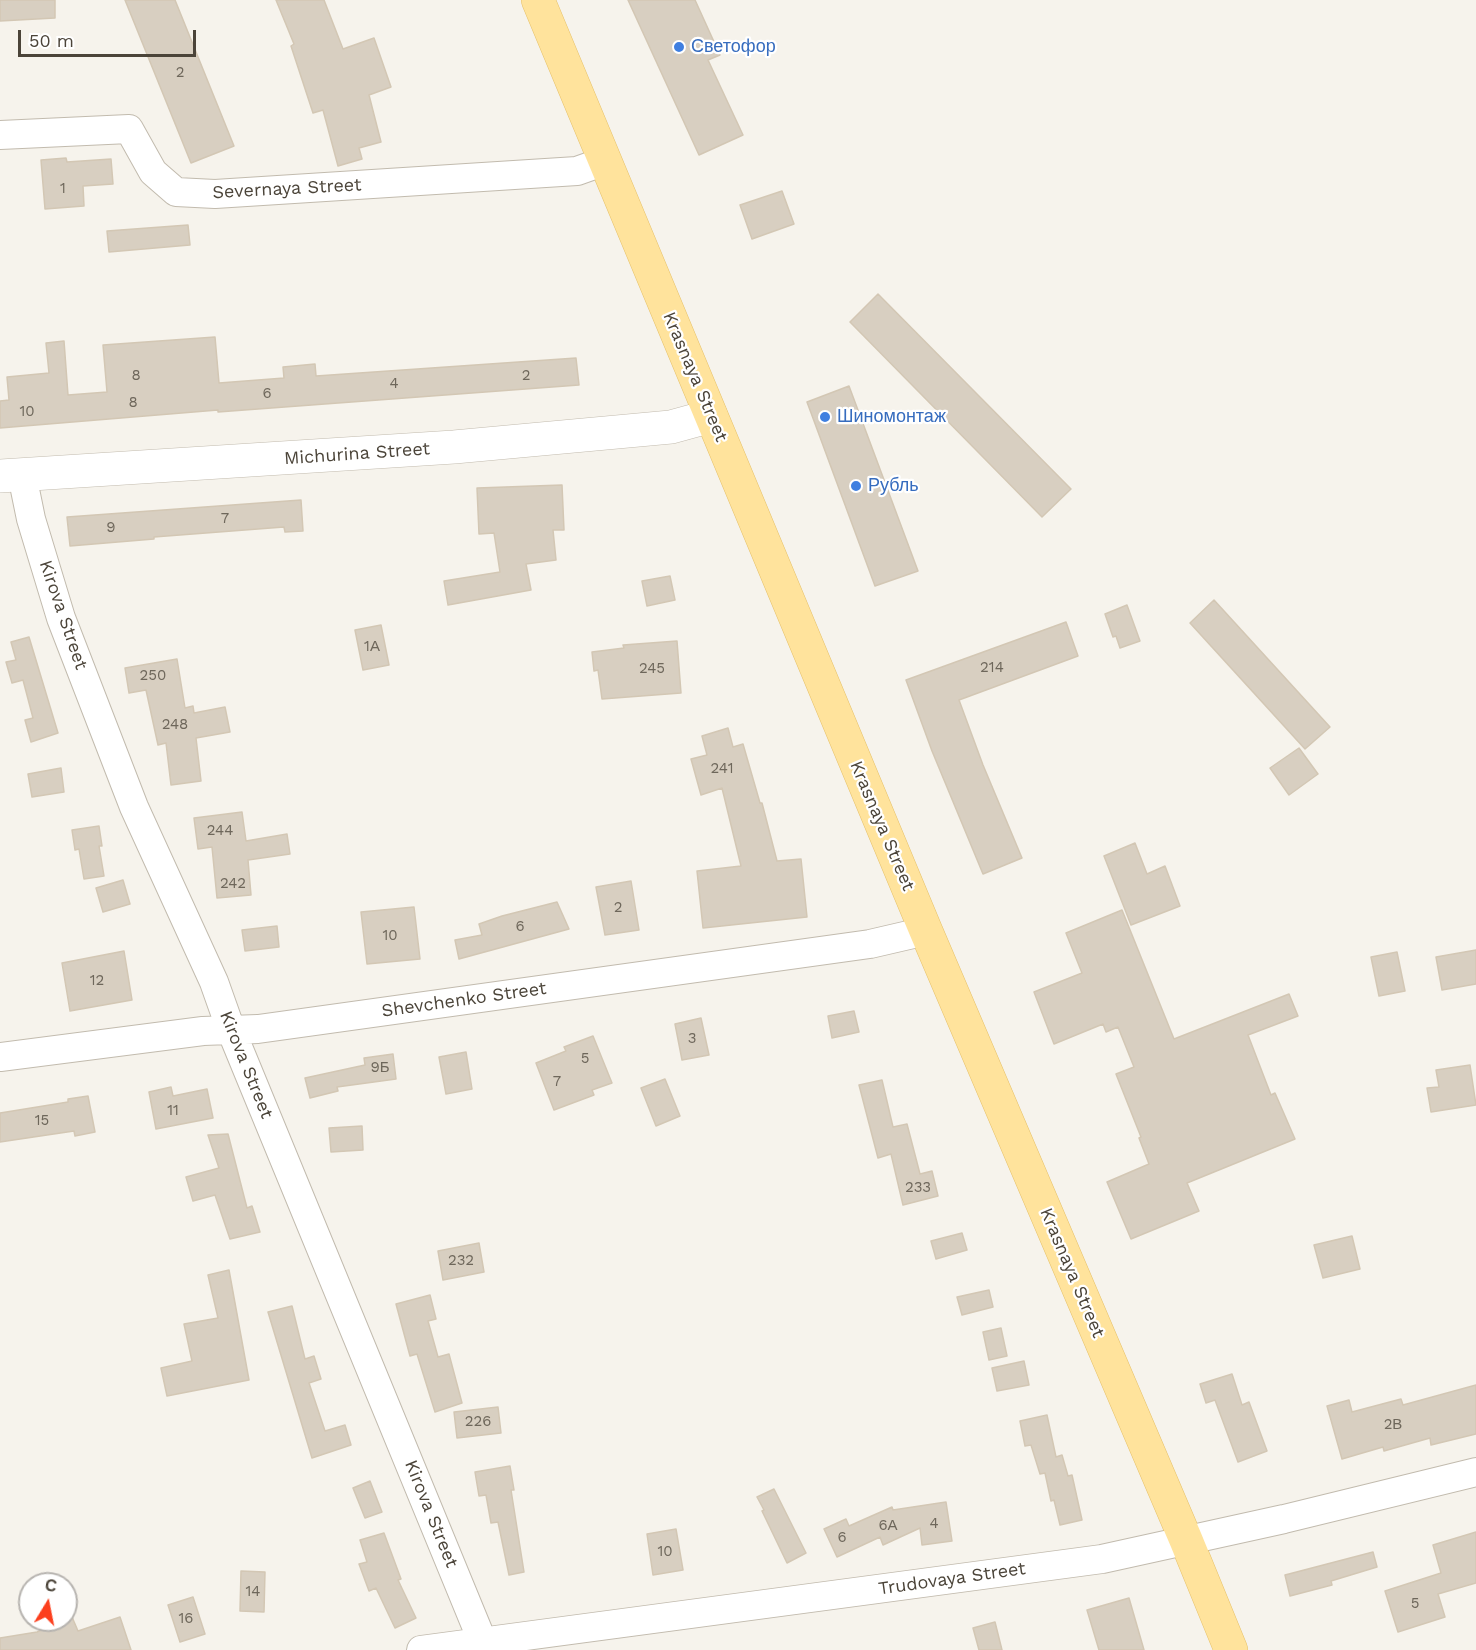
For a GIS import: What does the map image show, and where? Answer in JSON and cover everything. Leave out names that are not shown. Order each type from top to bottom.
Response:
[{"type":"main road","name":"Krasnaya Street","points":[[538,0],[926,931],[1231,1650]]},
{"type":"street","name":"Severnaya Street","points":[[0,135],[129,129],[153,172],[176,192],[215,194],[577,171],[605,161]]},
{"type":"street","name":"Michurina Street","points":[[11,475],[466,446],[671,427],[711,416]]},
{"type":"street","name":"Kirova Street","points":[[11,475],[31,519],[61,618],[134,807],[214,982],[231,1030],[485,1646]]},
{"type":"street","name":"Shevchenko Street","points":[[0,1057],[203,1031],[258,1029],[870,944],[926,931]]},
{"type":"street","name":"Trudovaya Street","points":[[421,1650],[485,1646],[1102,1559],[1284,1519],[1476,1472]]},
{"type":"building","points":[[0,0],[55,0],[55,18],[0,21]]},
{"type":"building","points":[[125,0],[175,0],[234,146],[191,163]]},
{"type":"building","points":[[276,0],[324,0],[343,49],[374,38],[391,87],[369,95],[381,142],[359,148],[362,159],[338,166],[323,110],[313,113],[291,46],[294,44]]},
{"type":"building","points":[[628,0],[695,0],[720,55],[708,60],[743,135],[699,155]]},
{"type":"building","points":[[66,158],[67,162],[111,159],[113,184],[83,186],[84,206],[45,209],[41,160]]},
{"type":"building","points":[[782,191],[794,224],[752,239],[740,205]]},
{"type":"building","points":[[188,225],[190,245],[109,252],[107,231]]},
{"type":"building","points":[[878,294],[1071,489],[1042,517],[850,322]]},
{"type":"building","points":[[215,337],[219,383],[284,378],[283,367],[315,364],[316,376],[576,358],[579,385],[218,412],[218,410],[0,428],[0,401],[9,400],[7,377],[49,373],[46,343],[64,341],[68,395],[107,392],[103,345]]},
{"type":"building","points":[[849,386],[918,571],[875,586],[807,402]]},
{"type":"building","points":[[562,485],[564,530],[553,530],[556,560],[526,564],[531,590],[448,605],[444,581],[500,572],[494,533],[479,534],[477,488]]},
{"type":"building","points":[[301,500],[303,531],[285,532],[284,527],[70,546],[67,517]]},
{"type":"building","points":[[670,576],[675,600],[647,606],[642,581]]},
{"type":"building","points":[[1214,600],[1330,727],[1305,749],[1190,623]]},
{"type":"building","points":[[1127,605],[1140,641],[1120,648],[1116,636],[1113,637],[1105,614]]},
{"type":"building","points":[[1066,622],[1078,656],[959,700],[1022,858],[983,874],[932,751],[906,680]]},
{"type":"building","points":[[381,625],[389,665],[363,670],[355,630]]},
{"type":"building","points":[[29,637],[58,733],[31,742],[25,720],[33,718],[23,680],[12,683],[6,662],[16,660],[11,642]]},
{"type":"building","points":[[677,641],[681,693],[602,699],[598,670],[594,671],[592,652],[624,648],[623,645]]},
{"type":"building","points":[[177,659],[185,708],[193,706],[194,713],[225,707],[230,732],[196,738],[201,781],[171,785],[166,743],[158,745],[146,690],[129,693],[125,668]]},
{"type":"building","points":[[728,728],[733,747],[743,744],[777,861],[801,859],[807,917],[703,928],[697,871],[741,866],[722,788],[701,795],[691,759],[707,755],[702,736]]},
{"type":"building","points":[[1299,748],[1318,774],[1289,795],[1270,768]]},
{"type":"building","points":[[61,768],[64,792],[32,797],[28,774]]},
{"type":"building","points":[[242,812],[246,841],[287,834],[290,854],[248,860],[251,895],[217,898],[212,847],[198,849],[194,818]]},
{"type":"building","points":[[99,826],[102,846],[99,846],[104,876],[84,879],[79,849],[75,850],[72,830]]},
{"type":"building","points":[[1135,843],[1147,874],[1165,866],[1180,906],[1131,925],[1104,856]]},
{"type":"building","points":[[123,880],[130,904],[103,912],[96,888]]},
{"type":"building","points":[[631,881],[639,930],[605,935],[596,887]]},
{"type":"building","points":[[557,902],[569,929],[459,959],[455,940],[482,935],[479,924]]},
{"type":"building","points":[[414,907],[420,959],[367,964],[361,912]]},
{"type":"building","points":[[1122,910],[1174,1039],[1289,994],[1298,1016],[1248,1035],[1271,1095],[1275,1093],[1295,1139],[1187,1183],[1199,1211],[1131,1239],[1107,1182],[1149,1164],[1116,1074],[1134,1067],[1118,1027],[1106,1032],[1103,1024],[1054,1044],[1034,992],[1082,973],[1066,933]]},
{"type":"building","points":[[277,926],[279,947],[245,951],[242,930]]},
{"type":"building","points":[[1476,950],[1476,984],[1442,990],[1436,957]]},
{"type":"building","points":[[124,951],[132,1000],[70,1011],[62,963]]},
{"type":"building","points":[[1397,952],[1405,991],[1379,996],[1371,957]]},
{"type":"building","points":[[854,1011],[859,1032],[832,1038],[828,1016]]},
{"type":"building","points":[[701,1018],[709,1055],[682,1060],[675,1024]]},
{"type":"building","points":[[593,1036],[612,1083],[592,1090],[594,1095],[554,1110],[536,1063],[566,1051],[564,1047]]},
{"type":"building","points":[[466,1052],[472,1089],[446,1094],[439,1057]]},
{"type":"building","points":[[393,1054],[396,1079],[337,1087],[338,1091],[310,1098],[305,1078],[365,1065],[364,1058]]},
{"type":"building","points":[[1470,1065],[1476,1105],[1431,1112],[1427,1088],[1439,1087],[1436,1070]]},
{"type":"building","points":[[665,1079],[680,1116],[656,1126],[641,1088]]},
{"type":"building","points":[[882,1080],[893,1127],[907,1124],[920,1174],[932,1171],[938,1196],[903,1205],[891,1154],[878,1158],[859,1085]]},
{"type":"building","points":[[171,1087],[173,1096],[207,1089],[213,1118],[156,1129],[149,1092]]},
{"type":"building","points":[[88,1096],[95,1132],[75,1136],[74,1131],[0,1142],[0,1113],[68,1102],[68,1099]]},
{"type":"building","points":[[362,1126],[363,1150],[331,1152],[329,1128]]},
{"type":"building","points":[[228,1134],[247,1208],[252,1206],[260,1232],[230,1239],[215,1195],[193,1201],[186,1177],[219,1168],[208,1135]]},
{"type":"building","points":[[962,1233],[967,1250],[936,1259],[931,1241]]},
{"type":"building","points":[[1352,1236],[1360,1269],[1323,1278],[1314,1245]]},
{"type":"building","points":[[479,1243],[484,1272],[443,1280],[438,1251]]},
{"type":"building","points":[[229,1270],[249,1380],[167,1396],[161,1368],[192,1361],[184,1324],[218,1318],[208,1275]]},
{"type":"building","points":[[989,1290],[993,1307],[962,1315],[957,1297]]},
{"type":"building","points":[[430,1295],[436,1319],[428,1321],[438,1357],[449,1354],[462,1403],[435,1412],[417,1354],[410,1356],[396,1304]]},
{"type":"building","points":[[292,1306],[305,1359],[314,1356],[321,1379],[309,1383],[325,1431],[345,1425],[351,1445],[312,1458],[268,1312]]},
{"type":"building","points":[[1001,1328],[1007,1356],[989,1360],[983,1332]]},
{"type":"building","points":[[1024,1361],[1029,1385],[997,1391],[992,1368]]},
{"type":"building","points":[[1232,1374],[1242,1405],[1249,1402],[1267,1451],[1238,1462],[1215,1400],[1206,1403],[1200,1384]]},
{"type":"building","points":[[1476,1385],[1476,1434],[1431,1445],[1430,1438],[1384,1451],[1383,1447],[1342,1459],[1327,1406],[1349,1400],[1352,1412],[1401,1399],[1403,1405]]},
{"type":"building","points":[[498,1407],[501,1433],[457,1438],[454,1412]]},
{"type":"building","points":[[1047,1415],[1056,1457],[1062,1455],[1068,1476],[1072,1475],[1082,1520],[1060,1525],[1054,1500],[1051,1501],[1045,1473],[1040,1474],[1031,1445],[1025,1446],[1020,1421]]},
{"type":"building","points":[[510,1466],[514,1490],[511,1490],[524,1572],[509,1575],[498,1522],[491,1523],[486,1495],[479,1496],[475,1472]]},
{"type":"building","points":[[370,1481],[382,1512],[365,1518],[353,1488]]},
{"type":"building","points":[[774,1489],[806,1553],[787,1563],[757,1497]]},
{"type":"building","points":[[946,1502],[952,1541],[922,1545],[920,1528],[883,1545],[880,1537],[837,1557],[824,1529],[846,1519],[849,1526],[892,1507],[893,1510]]},
{"type":"building","points":[[676,1529],[683,1570],[653,1575],[647,1534]]},
{"type":"building","points":[[1476,1532],[1476,1583],[1438,1594],[1445,1617],[1398,1632],[1385,1591],[1441,1573],[1433,1545]]},
{"type":"building","points":[[384,1533],[401,1579],[398,1580],[416,1618],[395,1628],[376,1588],[369,1591],[359,1564],[367,1562],[360,1540]]},
{"type":"building","points":[[1373,1552],[1377,1567],[1331,1581],[1332,1585],[1290,1596],[1285,1575]]},
{"type":"building","points":[[241,1571],[265,1572],[264,1612],[240,1611]]},
{"type":"building","points":[[193,1597],[205,1634],[180,1642],[168,1605]]},
{"type":"building","points":[[1129,1598],[1144,1650],[1099,1650],[1087,1610]]},
{"type":"building","points":[[120,1617],[131,1650],[0,1650],[0,1638],[37,1632],[78,1632]]},
{"type":"building","points":[[995,1622],[1002,1650],[979,1650],[973,1628]]},
{"type":"place","name":"Светофор","points":[[679,47]]},
{"type":"place","name":"Шиномонтаж","points":[[825,417]]},
{"type":"place","name":"Рубль","points":[[856,486]]}]
